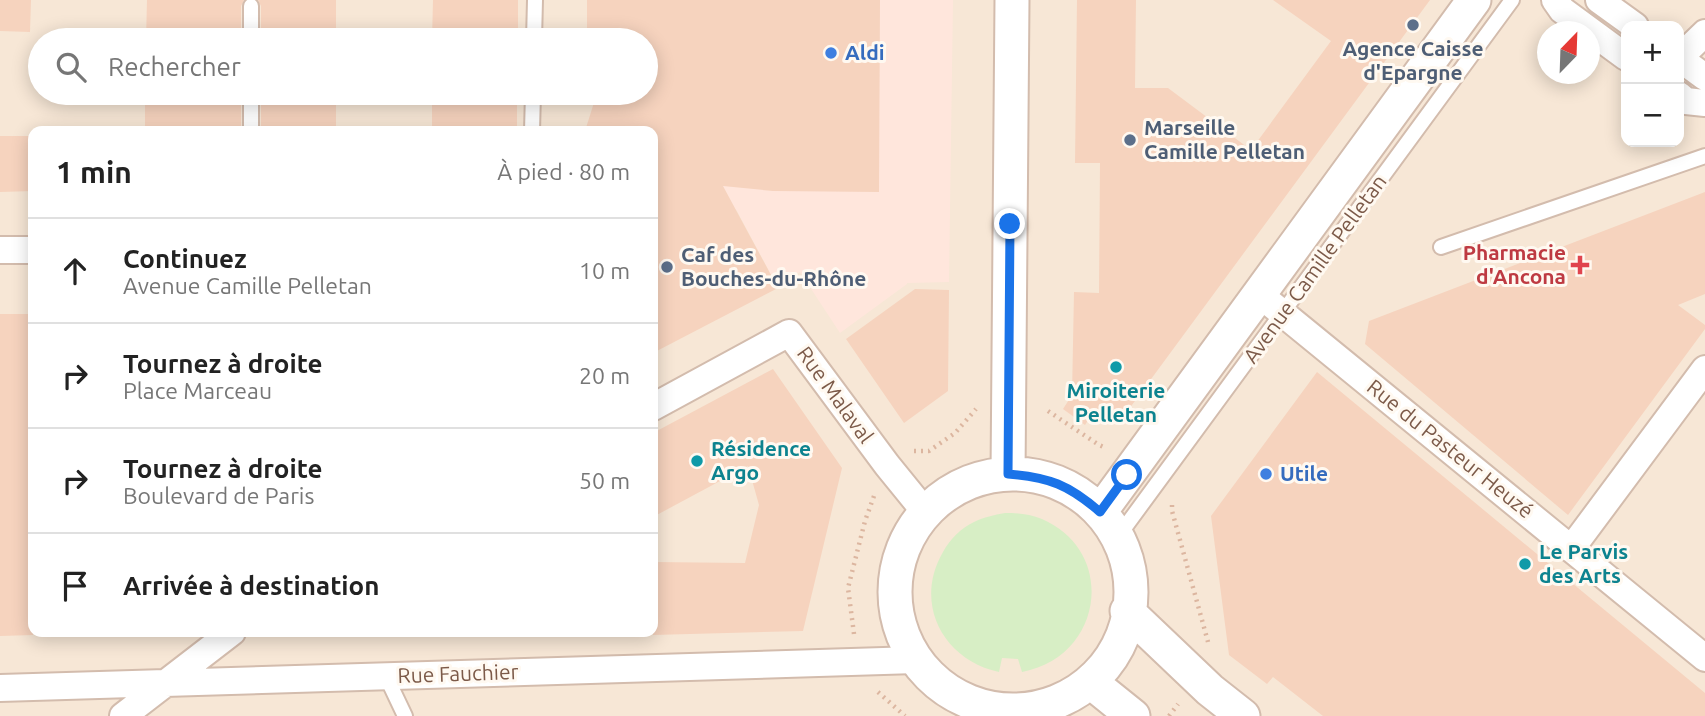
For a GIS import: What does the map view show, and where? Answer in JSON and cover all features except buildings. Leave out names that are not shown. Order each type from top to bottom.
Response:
[{"type":"street","points":[[1008,474],[1012,0]]},
{"type":"street","name":"Avenue Camille Pelletan","points":[[1109,525],[1271,303],[1475,0]]},
{"type":"street","points":[[1555,0],[1562,10],[1621,53]]},
{"type":"street","points":[[1599,0],[1628,21]]},
{"type":"street","points":[[1684,53],[1705,33]]},
{"type":"street","points":[[1684,62],[1705,78]]},
{"type":"street","points":[[1684,99],[1705,103]]},
{"type":"street","points":[[0,250],[28,250]]},
{"type":"street","name":"Rue du Pasteur Heuzé","points":[[1271,303],[1705,658]]},
{"type":"street","name":"Rue Malaval","points":[[658,404],[789,333],[926,513]]},
{"type":"street","points":[[1571,548],[1705,369]]},
{"type":"street","points":[[1008,474],[1034,476],[1058,483],[1081,495],[1109,525],[1125,557],[1130,584],[1126,627],[1113,656],[1091,683],[1044,711],[995,713],[964,700],[936,682],[916,660],[898,621],[895,582],[904,544],[926,513],[950,492],[978,479],[1008,474]]},
{"type":"street","points":[[1127,611],[1210,690],[1243,716]]},
{"type":"street","points":[[123,716],[226,637]]},
{"type":"street","name":"Rue Fauchier","points":[[0,688],[916,660]]},
{"type":"street","points":[[1091,683],[1133,716]]},
{"type":"lane","points":[[534,28],[535,0]]},
{"type":"lane","name":"Avenue Camille Pelletan","points":[[1271,303],[1512,0]]},
{"type":"lane","points":[[251,6],[251,28]]},
{"type":"lane","points":[[251,105],[251,126]]},
{"type":"lane","points":[[531,126],[532,105]]},
{"type":"lane","points":[[1441,247],[1705,156]]},
{"type":"lane","points":[[386,676],[405,716]]},
{"type":"path","points":[[911,451],[929,451],[955,433],[975,409]]},
{"type":"path","points":[[1048,411],[1108,448]]},
{"type":"path","points":[[854,637],[848,588],[865,521],[876,491]]},
{"type":"path","points":[[1173,501],[1172,511],[1210,648]]},
{"type":"path","points":[[869,685],[905,716]]},
{"type":"shaded area","points":[[0,0],[1705,0],[1705,716],[0,716]]},
{"type":"shaded area","points":[[587,0],[953,0],[949,282],[907,283],[840,333],[800,272],[776,284],[737,211],[717,188],[691,109],[658,103],[658,28],[587,28]]},
{"type":"green space","points":[[1005,513],[1037,517],[1066,534],[1082,555],[1090,578],[1091,602],[1084,626],[1070,646],[1049,662],[1022,672],[1018,659],[1002,658],[999,672],[962,655],[939,627],[931,591],[934,571],[943,552],[960,531],[985,517]]},
{"type":"place","name":"Agence Caisse d'Epargne","points":[[1413,25]]},
{"type":"place","name":"Aldi","points":[[831,53]]},
{"type":"place","name":"Marseille Camille Pelletan","points":[[1130,140]]},
{"type":"place","name":"Pharmacie d'Ancona","points":[[1580,265]]},
{"type":"place","name":"Caf des Bouches-du-Rhône","points":[[667,267]]},
{"type":"place","name":"Miroiterie Pelletan","points":[[1116,367]]},
{"type":"place","name":"Résidence Argo","points":[[697,461]]},
{"type":"place","name":"Utile","points":[[1266,474]]},
{"type":"place","name":"Le Parvis des Arts","points":[[1525,564]]},
{"type":"route","points":[[1010,224],[1008,474],[1034,476],[1058,483],[1081,495],[1100,512],[1127,475]]}]
